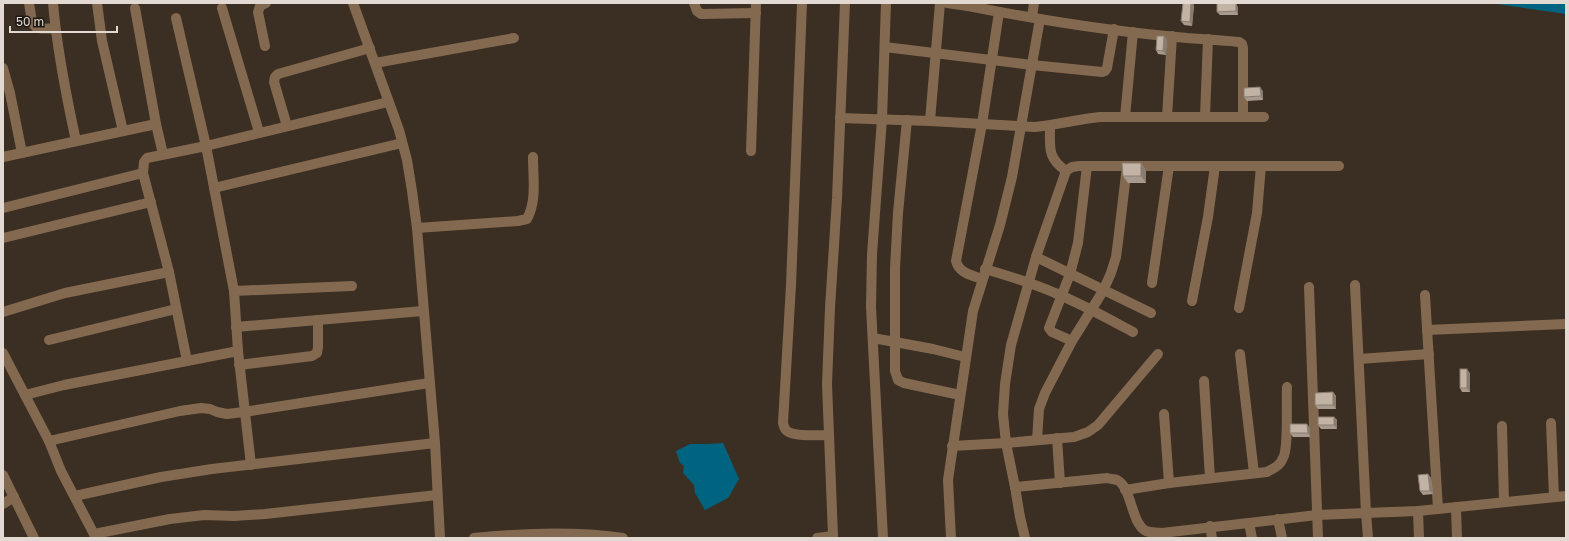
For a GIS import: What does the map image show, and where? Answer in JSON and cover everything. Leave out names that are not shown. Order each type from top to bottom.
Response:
[{"type":"street","points":[[29,3],[33,25],[36,28],[41,30],[55,28]]},
{"type":"street","points":[[53,3],[63,81],[76,141]]},
{"type":"street","points":[[97,3],[102,41],[122,131]]},
{"type":"street","points":[[265,46],[258,12],[260,6],[266,3]]},
{"type":"street","points":[[353,3],[370,48],[407,160],[417,228],[435,443],[440,538]]},
{"type":"street","points":[[694,3],[697,12],[701,14],[718,14],[756,8],[751,151]]},
{"type":"street","points":[[718,3],[718,14]]},
{"type":"street","points":[[802,3],[791,285],[783,423],[787,432],[793,434],[829,435]]},
{"type":"street","points":[[817,538],[833,537],[827,384],[837,198],[845,3]]},
{"type":"street","points":[[883,538],[873,338],[872,254],[882,119],[886,3]]},
{"type":"street","points":[[930,121],[940,3]]},
{"type":"street","points":[[947,3],[968,5],[999,12],[1133,32],[1239,42],[1242,44],[1243,48],[1243,117]]},
{"type":"street","points":[[951,538],[948,480],[965,357],[973,311],[1000,225],[1012,177],[1032,65],[1036,18],[1034,3]]},
{"type":"street","points":[[135,8],[162,154]]},
{"type":"street","points":[[222,8],[259,132]]},
{"type":"street","points":[[982,279],[961,270],[956,261],[982,124],[999,12]]},
{"type":"street","points":[[176,18],[206,146],[234,291],[239,365],[251,466]]},
{"type":"street","points":[[885,47],[1102,72],[1107,68],[1114,29]]},
{"type":"street","points":[[1124,117],[1133,32]]},
{"type":"street","points":[[1167,117],[1172,36]]},
{"type":"street","points":[[375,63],[514,38]]},
{"type":"street","points":[[1205,116],[1208,39]]},
{"type":"street","points":[[287,126],[274,82],[275,77],[278,74],[370,48]]},
{"type":"street","points":[[3,68],[10,93],[22,153]]},
{"type":"street","points":[[187,361],[169,272],[143,174],[144,162],[147,158],[206,146],[388,102]]},
{"type":"street","points":[[840,118],[930,121],[1021,127],[1050,126],[1081,119],[1124,117],[1264,117]]},
{"type":"street","points":[[908,120],[898,213],[895,268],[895,371],[898,380],[904,383],[960,395]]},
{"type":"street","points":[[3,157],[156,124]]},
{"type":"street","points":[[1050,126],[1050,150],[1052,158],[1066,171]]},
{"type":"street","points":[[214,188],[402,143]]},
{"type":"street","points":[[417,228],[518,221],[527,219],[531,212],[533,203],[533,158]]},
{"type":"street","points":[[1072,341],[1052,332],[1049,328],[1070,274],[1078,243],[1087,166]]},
{"type":"street","points":[[1025,538],[1006,443],[1003,414],[1005,384],[1011,345],[1028,282],[1066,171],[1072,167],[1087,166],[1339,166]]},
{"type":"street","points":[[1037,440],[1039,409],[1045,394],[1072,341],[1104,291],[1111,273],[1116,257],[1127,166]]},
{"type":"street","points":[[1152,283],[1169,166]]},
{"type":"street","points":[[1192,301],[1208,217],[1215,166]]},
{"type":"street","points":[[1239,308],[1257,213],[1261,166]]},
{"type":"street","points":[[3,208],[143,174]]},
{"type":"street","points":[[3,238],[150,202]]},
{"type":"street","points":[[1036,258],[1151,313]]},
{"type":"street","points":[[985,269],[1028,282],[1062,295],[1133,332]]},
{"type":"street","points":[[3,312],[65,293],[169,272]]},
{"type":"street","points":[[1355,285],[1361,434],[1368,538]]},
{"type":"street","points":[[234,291],[352,286]]},
{"type":"street","points":[[1309,287],[1318,538]]},
{"type":"street","points":[[1425,295],[1438,509]]},
{"type":"street","points":[[49,340],[176,309]]},
{"type":"street","points":[[236,328],[423,311]]},
{"type":"street","points":[[239,365],[312,356],[317,353],[318,347],[318,320]]},
{"type":"street","points":[[1427,330],[1566,324]]},
{"type":"street","points":[[873,338],[933,349],[965,357]]},
{"type":"street","points":[[25,395],[64,385],[238,351]]},
{"type":"street","points":[[3,353],[49,441],[61,471],[95,536],[170,519],[204,516],[265,514],[437,495]]},
{"type":"street","points":[[952,446],[1074,437],[1088,432],[1098,425],[1158,354]]},
{"type":"street","points":[[1240,354],[1254,473]]},
{"type":"street","points":[[1359,359],[1428,354]]},
{"type":"street","points":[[1204,381],[1210,478]]},
{"type":"street","points":[[49,441],[180,411],[201,408],[227,414],[429,383]]},
{"type":"street","points":[[1125,490],[1168,483],[1267,472],[1278,466],[1284,458],[1286,447],[1287,387]]},
{"type":"street","points":[[1164,414],[1168,483]]},
{"type":"street","points":[[1552,423],[1554,497]]},
{"type":"street","points":[[1502,426],[1504,502]]},
{"type":"street","points":[[1057,438],[1060,483]]},
{"type":"street","points":[[75,496],[161,477],[212,469],[251,466],[435,443]]},
{"type":"street","points":[[3,475],[31,537]]},
{"type":"street","points":[[1015,487],[1107,478],[1117,480],[1123,485],[1144,530],[1162,535],[1210,526],[1317,515],[1418,511],[1566,496]]},
{"type":"street","points":[[3,504],[14,497]]},
{"type":"street","points":[[1456,507],[1457,538]]},
{"type":"street","points":[[1418,511],[1419,538]]},
{"type":"street","points":[[1278,519],[1282,538]]},
{"type":"street","points":[[1249,523],[1252,538]]},
{"type":"street","points":[[1210,526],[1212,538]]},
{"type":"street","points":[[474,538],[520,533],[568,534],[623,538]]},
{"type":"water","points":[[1490,3],[1566,3],[1566,14]]},
{"type":"water","points":[[723,443],[739,479],[728,498],[705,510],[695,493],[694,485],[683,473],[684,466],[680,463],[676,451],[690,444]]},
{"type":"building","points":[[1183,3],[1191,3],[1190,22],[1181,21]]},
{"type":"building","points":[[1217,3],[1236,3],[1236,11],[1217,12]]},
{"type":"building","points":[[1157,36],[1164,36],[1163,51],[1156,50]]},
{"type":"building","points":[[1260,87],[1261,96],[1244,97],[1244,88]]},
{"type":"building","points":[[1122,163],[1141,163],[1141,176],[1123,176]]},
{"type":"building","points":[[1460,369],[1467,369],[1467,388],[1460,388]]},
{"type":"building","points":[[1333,392],[1333,405],[1315,405],[1315,393]]},
{"type":"building","points":[[1318,417],[1334,417],[1334,425],[1318,425]]},
{"type":"building","points":[[1290,424],[1307,424],[1308,433],[1290,433]]},
{"type":"building","points":[[1428,474],[1430,491],[1420,491],[1418,475]]}]
